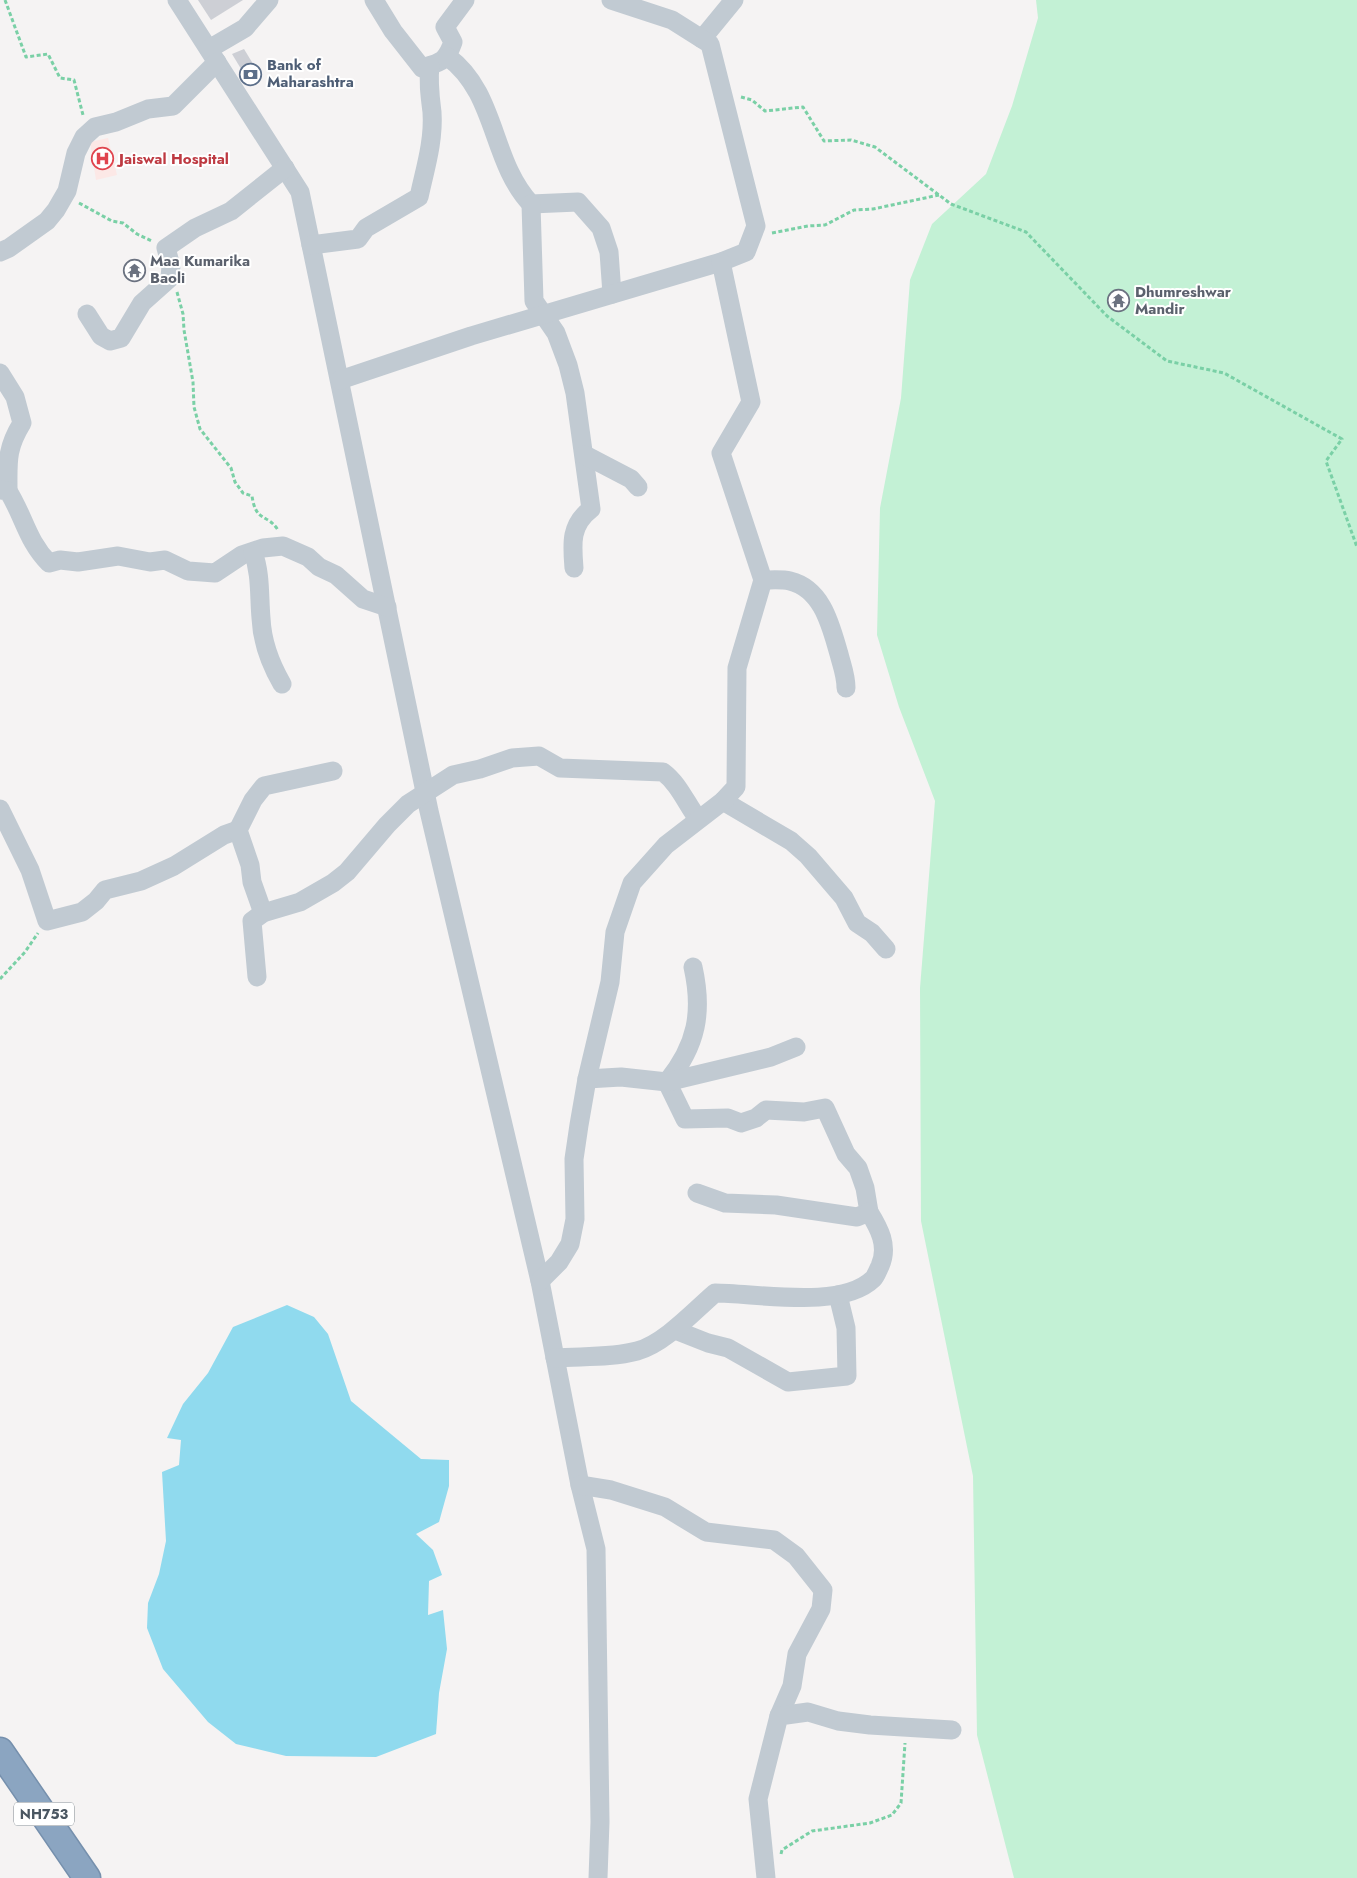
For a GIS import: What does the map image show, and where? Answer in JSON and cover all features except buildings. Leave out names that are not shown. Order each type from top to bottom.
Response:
[{"type":"highway","name":"NH753","points":[[0,1752],[87,1878]]},
{"type":"street","points":[[177,0],[300,192],[425,793],[540,1281],[580,1485],[596,1549],[600,1822],[598,1878]]},
{"type":"street","points":[[0,252],[10,248],[47,221],[67,191],[76,153],[84,137],[95,127],[122,120],[148,109],[173,106],[213,55],[245,28],[269,0]]},
{"type":"street","points":[[374,0],[392,31],[422,68],[448,57],[453,42],[445,27],[465,0]]},
{"type":"street","points":[[340,380],[544,314],[721,262],[746,252],[756,226],[710,44],[672,20],[611,0]]},
{"type":"street","points":[[702,39],[734,0]]},
{"type":"street","points":[[448,57],[458,64],[478,90],[506,167],[521,194],[531,204],[534,301],[556,332],[568,365],[575,393],[585,456],[591,510],[581,517],[571,541],[574,568]]},
{"type":"street","points":[[311,244],[358,239],[366,228],[419,197],[428,163],[431,127],[428,82],[430,66]]},
{"type":"street","points":[[87,314],[101,336],[110,341],[121,338],[142,302],[170,278],[171,266],[166,248],[195,228],[230,212],[285,168]]},
{"type":"street","points":[[531,204],[578,202],[602,228],[609,252],[612,294]]},
{"type":"street","points":[[540,1281],[559,1262],[570,1244],[574,1219],[574,1159],[587,1078],[610,982],[615,932],[632,883],[666,845],[723,801],[736,787],[737,668],[763,580],[721,453],[751,402],[721,262]]},
{"type":"street","points":[[0,373],[15,397],[22,423],[11,440],[4,491],[17,505],[30,540],[48,563],[60,560],[78,562],[118,556],[150,562],[164,560],[188,571],[215,573],[229,562],[263,548],[283,546],[308,557],[319,567],[336,575],[363,599],[387,608]]},
{"type":"street","points":[[585,456],[631,479],[638,486]]},
{"type":"street","points":[[253,552],[258,566],[263,637],[273,669],[282,684]]},
{"type":"street","points":[[763,580],[791,581],[810,592],[823,609],[834,630],[846,674],[846,688]]},
{"type":"street","points":[[257,977],[252,921],[263,913],[300,902],[333,883],[347,872],[387,825],[408,804],[453,775],[480,769],[512,758],[539,756],[560,768],[663,772],[675,782],[685,802],[698,819]]},
{"type":"street","points":[[0,809],[30,870],[47,921],[82,912],[96,902],[105,890],[141,881],[174,866],[224,835],[238,830],[264,786],[333,771]]},
{"type":"street","points":[[723,801],[791,841],[808,856],[844,898],[857,923],[872,933],[886,949]]},
{"type":"street","points":[[238,830],[250,865],[252,882],[263,913]]},
{"type":"street","points":[[667,1082],[681,1064],[699,1012],[693,967]]},
{"type":"street","points":[[587,1078],[621,1077],[667,1082],[771,1057],[796,1048]]},
{"type":"street","points":[[555,1358],[617,1355],[639,1351],[675,1330],[715,1293],[803,1298],[838,1295],[874,1279],[881,1262],[883,1244],[880,1230],[869,1212],[865,1188],[858,1168],[846,1154],[825,1108],[804,1112],[766,1110],[756,1118],[741,1123],[728,1118],[685,1119],[667,1082]]},
{"type":"street","points":[[697,1193],[725,1203],[776,1205],[857,1217],[869,1212]]},
{"type":"street","points":[[675,1330],[708,1344],[728,1348],[788,1382],[847,1376],[846,1328],[838,1295]]},
{"type":"street","points":[[580,1485],[611,1490],[666,1508],[706,1532],[774,1540],[796,1556],[822,1590],[821,1609],[797,1654],[792,1686],[779,1716],[758,1798],[766,1878]]},
{"type":"street","points":[[779,1716],[808,1712],[838,1721],[952,1730]]},
{"type":"path","points":[[5,0],[26,56],[48,54],[60,78],[74,80],[85,120],[95,127]]},
{"type":"path","points":[[722,92],[752,100],[766,111],[803,108],[824,141],[851,140],[875,147],[951,204],[1026,232],[1107,316],[1167,361],[1224,373],[1342,438],[1326,461],[1357,547]]},
{"type":"path","points":[[67,191],[76,201],[90,207],[112,221],[123,223],[136,234],[166,248]]},
{"type":"path","points":[[753,234],[825,225],[854,210],[873,209],[940,195]]},
{"type":"path","points":[[170,278],[182,308],[194,382],[195,413],[200,429],[231,468],[235,482],[243,493],[252,496],[254,508],[261,517],[274,523],[279,531],[283,546]]},
{"type":"path","points":[[0,978],[25,952],[47,921]]},
{"type":"path","points":[[779,1860],[782,1850],[812,1832],[870,1823],[892,1816],[901,1803],[907,1727]]},
{"type":"shaded area","name":"Jaiswal Hospital","points":[[108,138],[117,175],[96,180],[90,142]]},
{"type":"green space","points":[[1036,0],[1357,0],[1357,1878],[1014,1878],[977,1735],[973,1476],[921,1221],[920,988],[935,801],[899,707],[877,635],[880,508],[901,398],[910,280],[932,224],[986,174],[1012,106],[1038,18]]},
{"type":"water","points":[[287,1305],[314,1317],[328,1334],[351,1401],[421,1459],[449,1460],[449,1486],[439,1522],[416,1534],[433,1550],[442,1575],[429,1581],[428,1615],[443,1610],[447,1649],[439,1693],[436,1734],[376,1757],[286,1756],[236,1744],[208,1722],[163,1669],[147,1628],[148,1603],[159,1574],[166,1541],[162,1472],[179,1465],[181,1440],[167,1438],[183,1404],[208,1373],[233,1327]]},
{"type":"place","name":"Bank of Maharashtra","points":[[251,74]]},
{"type":"place","name":"Jaiswal Hospital","points":[[103,159]]},
{"type":"place","name":"Maa Kumarika Baoli","points":[[134,270]]},
{"type":"place","name":"Dhumreshwar Mandir","points":[[1119,301]]}]
